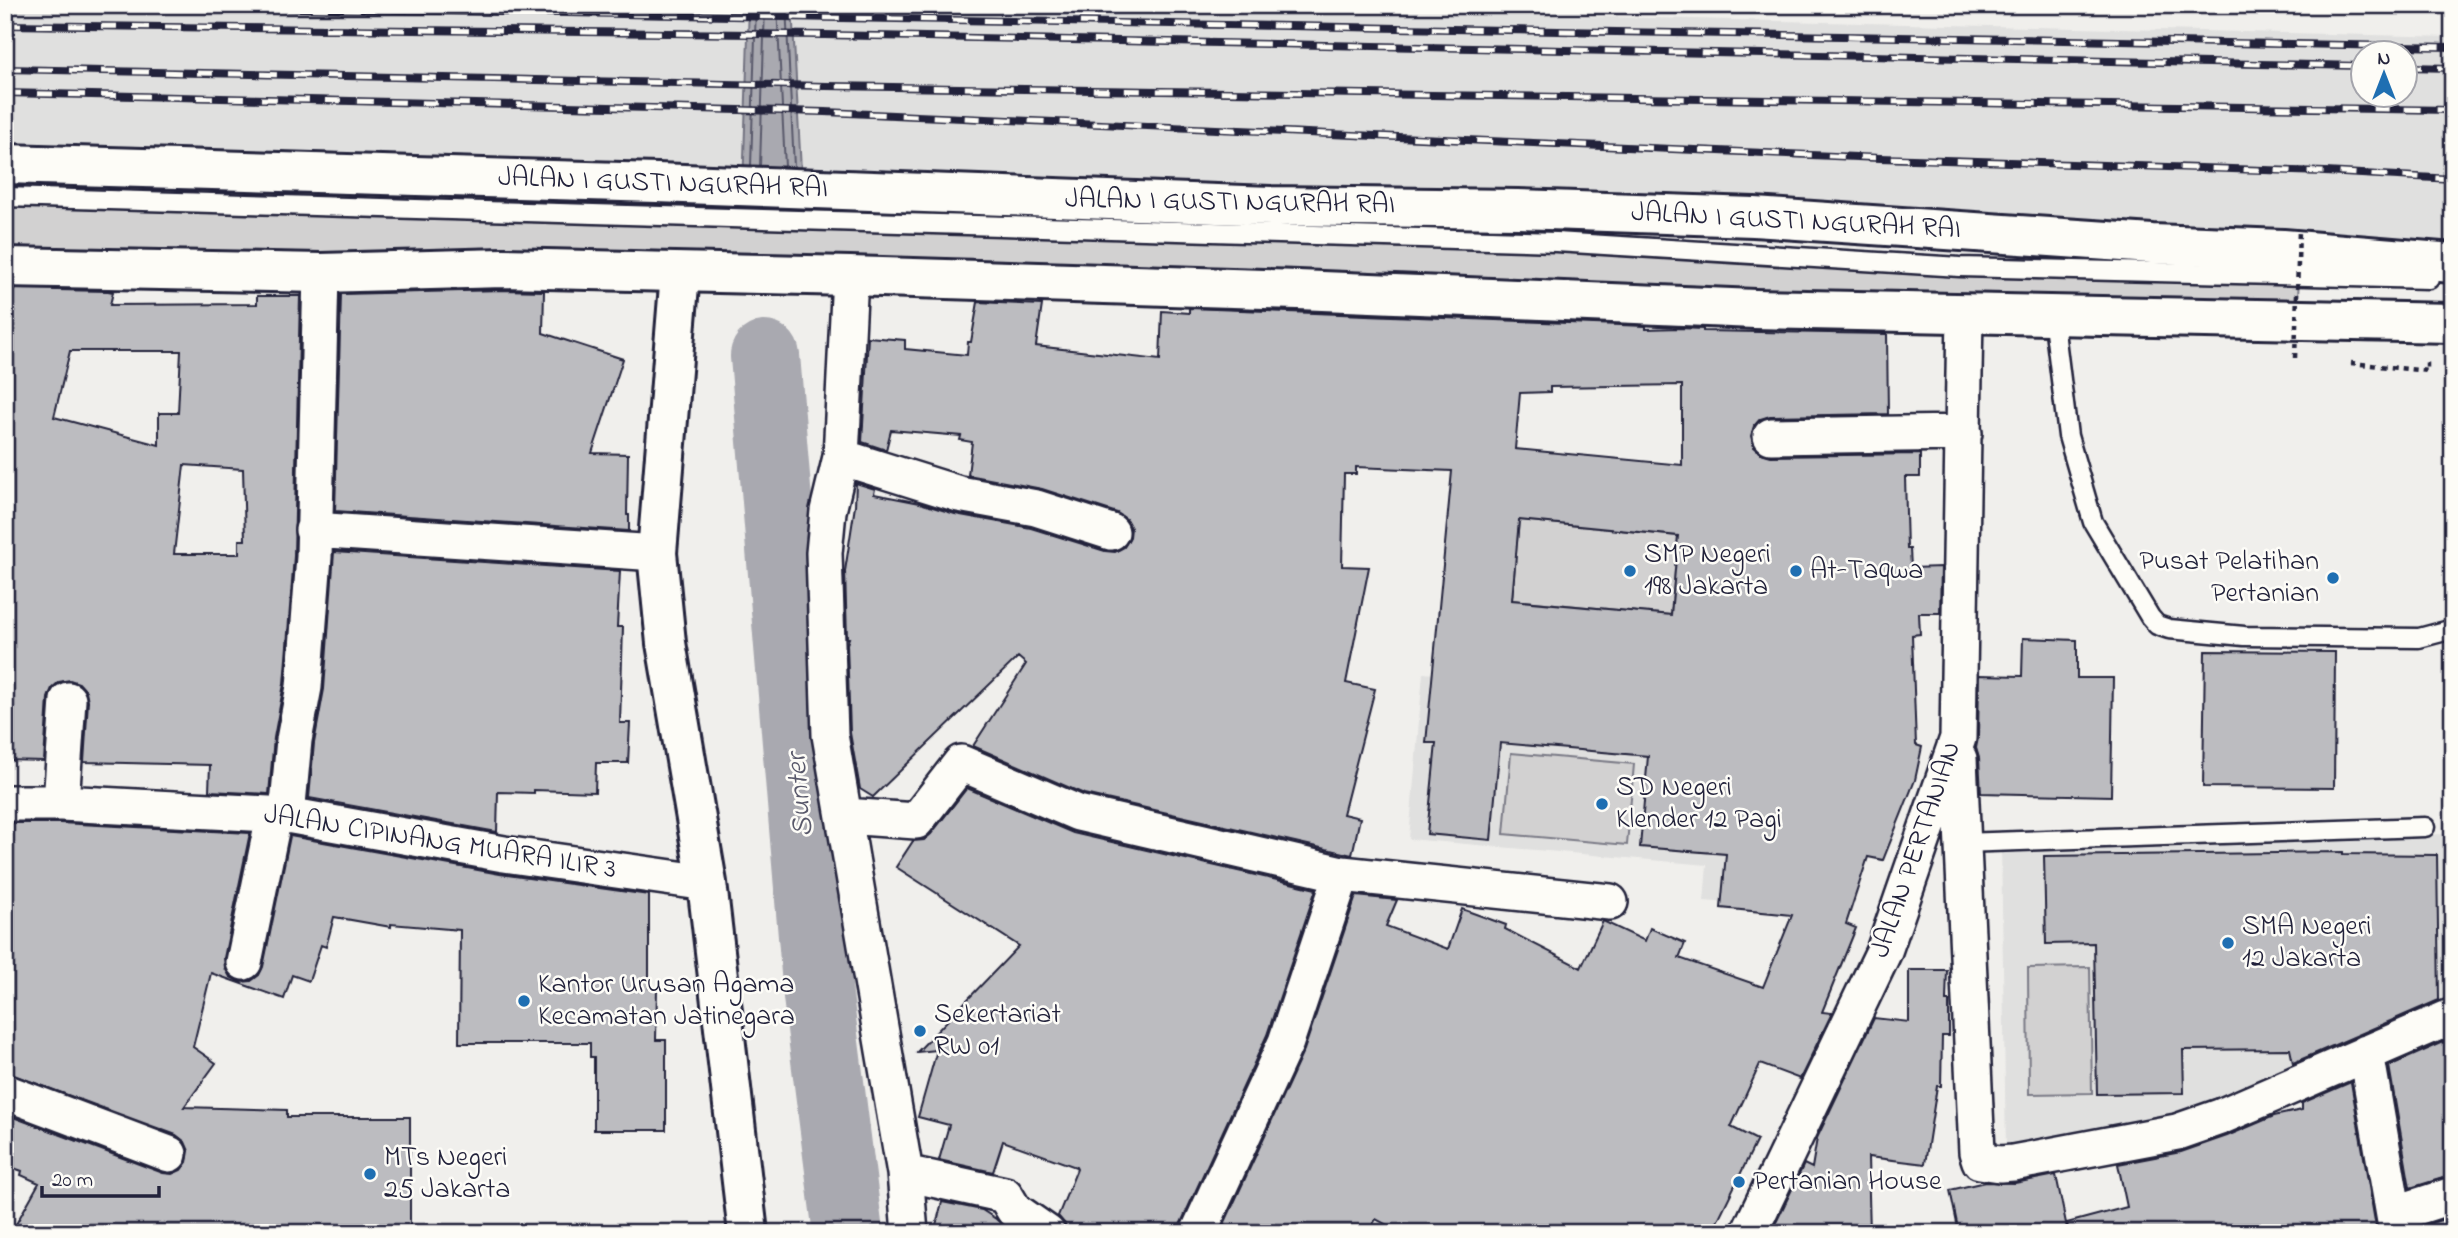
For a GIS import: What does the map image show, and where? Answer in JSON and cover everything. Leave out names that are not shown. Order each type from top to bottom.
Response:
[{"type":"main road","name":"JALAN I GUSTI NGURAH RAI","points":[[5,164],[662,200],[877,208],[1270,206],[1518,209],[1754,217],[2152,244],[2283,249],[2453,263]]},
{"type":"main road","points":[[5,267],[321,273],[503,268],[1298,290],[1755,309],[2453,323]]},
{"type":"main road","points":[[680,273],[657,552],[667,643],[706,883],[748,1233]]},
{"type":"street","points":[[244,962],[281,815],[304,687],[314,557],[321,273]]},
{"type":"street","points":[[850,276],[841,457],[828,511],[824,552],[830,735],[905,1173],[910,1233]]},
{"type":"street","name":"JALAN PERTANIAN","points":[[1749,1233],[1884,951],[1958,738],[1965,313]]},
{"type":"street","points":[[1771,436],[1964,433]]},
{"type":"street","points":[[841,457],[959,494],[1036,508],[1111,532]]},
{"type":"street","points":[[313,530],[657,552]]},
{"type":"street","points":[[61,803],[68,700]]},
{"type":"street","points":[[1958,738],[1976,1152],[1980,1161],[2013,1163],[2177,1132],[2220,1117],[2453,1016]]},
{"type":"street","points":[[845,816],[916,821],[961,763],[1078,813],[1342,874],[1610,902]]},
{"type":"street","name":"JALAN CIPINANG MUARA ILIR 3","points":[[5,803],[61,803],[281,815],[504,854],[706,883]]},
{"type":"street","points":[[1198,1233],[1286,1042],[1342,874]]},
{"type":"street","points":[[2366,1053],[2395,1223],[2453,1195]]},
{"type":"street","points":[[5,1092],[169,1154]]},
{"type":"street","points":[[905,1173],[1005,1195],[1014,1210],[1046,1233]]},
{"type":"lane","points":[[5,197],[662,200]]},
{"type":"lane","points":[[877,208],[1556,242],[1960,267],[2453,279]]},
{"type":"lane","points":[[2053,315],[2067,436],[2093,522],[2157,625],[2169,629],[2244,636],[2419,638],[2453,629]]},
{"type":"lane","points":[[1962,843],[2425,827]]},
{"type":"path","points":[[2299,230],[2295,358],[2308,359]]},
{"type":"path","points":[[2348,363],[2427,371]]},
{"type":"shaded area","points":[[5,5],[1101,5],[2453,37],[2453,263],[5,164]]},
{"type":"shaded area","points":[[5,197],[2299,276],[2297,320],[5,267]]},
{"type":"shaded area","points":[[1519,520],[1678,536],[1671,615],[1512,600]]},
{"type":"shaded area","name":"SD Negeri Klender 12 Pagi","points":[[1423,673],[1737,700],[1783,907],[1704,901],[1707,865],[1409,839]]},
{"type":"shaded area","points":[[1511,753],[1634,764],[1627,845],[1504,834]]},
{"type":"shaded area","name":"SMA Negeri 12 Jakarta","points":[[2451,834],[2453,1006],[2184,1117],[2006,1152],[2001,844]]},
{"type":"shaded area","points":[[2090,967],[2092,1093],[2029,1094],[2028,968]]},
{"type":"water","points":[[749,5],[792,5],[802,189],[743,189]]},
{"type":"building","points":[[6,289],[108,291],[113,292],[110,305],[257,304],[257,296],[300,296],[294,556],[284,684],[274,738],[269,794],[209,791],[210,765],[84,762],[88,701],[86,691],[79,683],[70,680],[59,682],[52,688],[48,698],[44,761],[5,760]],"holes":[[[70,351],[181,351],[178,413],[159,413],[159,445],[54,417]],[[184,465],[243,469],[245,540],[239,540],[239,554],[174,554]]]},
{"type":"building","points":[[544,291],[543,333],[623,359],[592,453],[628,454],[629,531],[335,511],[341,294]]},
{"type":"building","points":[[978,302],[1042,305],[1036,346],[1160,360],[1162,311],[1189,313],[1189,308],[1646,326],[1646,329],[1887,334],[1888,414],[1770,416],[1760,419],[1751,436],[1754,447],[1771,456],[1920,454],[1920,477],[1905,477],[1907,549],[1910,549],[1911,568],[1941,567],[1940,613],[1919,613],[1920,634],[1912,635],[1916,745],[1922,747],[1915,780],[1883,860],[1868,857],[1846,924],[1856,928],[1822,1012],[1832,1013],[1800,1079],[1760,1064],[1731,1127],[1757,1140],[1715,1226],[1709,1223],[1703,1233],[1402,1233],[1376,1219],[1368,1233],[1220,1233],[1304,1050],[1356,896],[1397,900],[1386,926],[1448,949],[1462,909],[1506,925],[1505,929],[1581,968],[1603,921],[1645,941],[1650,928],[1685,943],[1679,958],[1763,987],[1792,915],[1721,908],[1726,854],[1640,847],[1648,756],[1500,743],[1491,840],[1427,834],[1436,743],[1426,743],[1452,471],[1356,467],[1356,474],[1344,474],[1342,566],[1369,567],[1346,683],[1375,689],[1343,814],[1360,818],[1352,855],[1084,794],[973,746],[1026,664],[1018,657],[873,797],[860,789],[850,733],[845,571],[856,483],[875,489],[874,494],[920,503],[955,514],[1031,528],[1105,551],[1115,552],[1124,547],[1130,537],[1131,528],[1126,519],[1117,513],[1042,489],[968,475],[972,442],[960,440],[961,436],[891,430],[886,450],[862,442],[868,337],[905,340],[905,349],[967,355],[968,342],[971,342]],"holes":[[[1682,385],[1682,465],[1515,449],[1520,393],[1550,392],[1550,387]],[[1519,520],[1678,536],[1671,615],[1512,600]]]},
{"type":"building","points":[[334,552],[620,571],[617,627],[623,627],[620,723],[630,723],[628,763],[596,763],[595,792],[498,792],[497,832],[309,798],[314,743],[324,689]]},
{"type":"building","points":[[2023,638],[2077,640],[2077,678],[2113,678],[2111,796],[1981,793],[1976,748],[1979,675],[2022,676]]},
{"type":"building","points":[[2205,651],[2335,652],[2334,788],[2203,787]]},
{"type":"building","points":[[967,788],[1073,833],[1316,889],[1267,1035],[1178,1233],[1067,1233],[1065,1224],[1058,1216],[1076,1167],[1003,1141],[993,1172],[939,1160],[949,1125],[918,1117],[937,1050],[917,1052],[1019,946],[896,867],[913,841],[924,840],[931,834]]},
{"type":"building","points":[[5,823],[60,823],[250,833],[224,958],[230,977],[241,982],[251,981],[259,975],[263,967],[290,836],[500,874],[649,895],[649,988],[657,988],[656,1040],[666,1040],[666,1130],[594,1130],[594,1057],[590,1057],[590,1043],[459,1043],[460,930],[391,924],[391,927],[334,917],[326,947],[321,945],[309,981],[292,975],[284,999],[211,973],[193,1047],[216,1063],[184,1107],[287,1110],[287,1117],[410,1117],[410,1233],[11,1233],[39,1183],[21,1175],[22,1171],[5,1165],[5,1114],[163,1173],[172,1174],[181,1170],[187,1162],[189,1151],[185,1142],[176,1135],[5,1072]]},
{"type":"building","name":"SMA Negeri 12 Jakarta","points":[[2343,852],[2437,855],[2439,1000],[2293,1063],[2290,1049],[2183,1050],[2184,1093],[2097,1094],[2094,943],[2046,944],[2044,856]]},
{"type":"building","points":[[1909,970],[1947,970],[1949,1036],[1942,1036],[1941,1086],[1937,1086],[1925,1164],[1868,1157],[1870,1233],[1771,1233],[1804,1164],[1812,1168],[1817,1138],[1874,1018],[1909,1022]]},
{"type":"building","points":[[2453,1038],[2453,1175],[2410,1188],[2389,1066]]},
{"type":"building","points":[[2351,1082],[2377,1233],[2069,1233],[2067,1223],[2127,1207],[2118,1164],[2181,1152],[2274,1116],[2302,1110],[2302,1103]]},
{"type":"building","points":[[2056,1175],[2068,1233],[1959,1233],[1950,1190],[1985,1182],[2015,1183]]},
{"type":"building","points":[[942,1202],[982,1210],[1011,1233],[934,1233]]},
{"type":"building","points":[[2453,1216],[2453,1233],[2417,1233],[2417,1228]]},
{"type":"waterway","name":"Sunter","points":[[765,356],[818,996],[848,1233]]},
{"type":"railway","points":[[120,5],[2453,47]]},
{"type":"railway","points":[[5,25],[824,35],[2350,66]]},
{"type":"railway","points":[[2420,67],[2453,68]]},
{"type":"railway","points":[[5,69],[826,86],[2453,110]]},
{"type":"railway","points":[[5,93],[825,112],[1880,158],[2325,172],[2453,179]]},
{"type":"place","name":"SMP Negeri 198 Jakarta","points":[[1630,571]]},
{"type":"place","name":"At-Taqwa","points":[[1796,571]]},
{"type":"place","name":"Pusat Pelatihan Pertanian","points":[[2333,578]]},
{"type":"place","name":"SD Negeri Klender 12 Pagi","points":[[1602,804]]},
{"type":"place","name":"SMA Negeri 12 Jakarta","points":[[2228,943]]},
{"type":"place","name":"Kantor Urusan Agama Kecamatan Jatinegara","points":[[524,1001]]},
{"type":"place","name":"Sekertariat RW 01","points":[[920,1031]]},
{"type":"place","name":"MTs Negeri 25 Jakarta","points":[[370,1174]]},
{"type":"place","name":"Pertanian House","points":[[1739,1182]]}]
